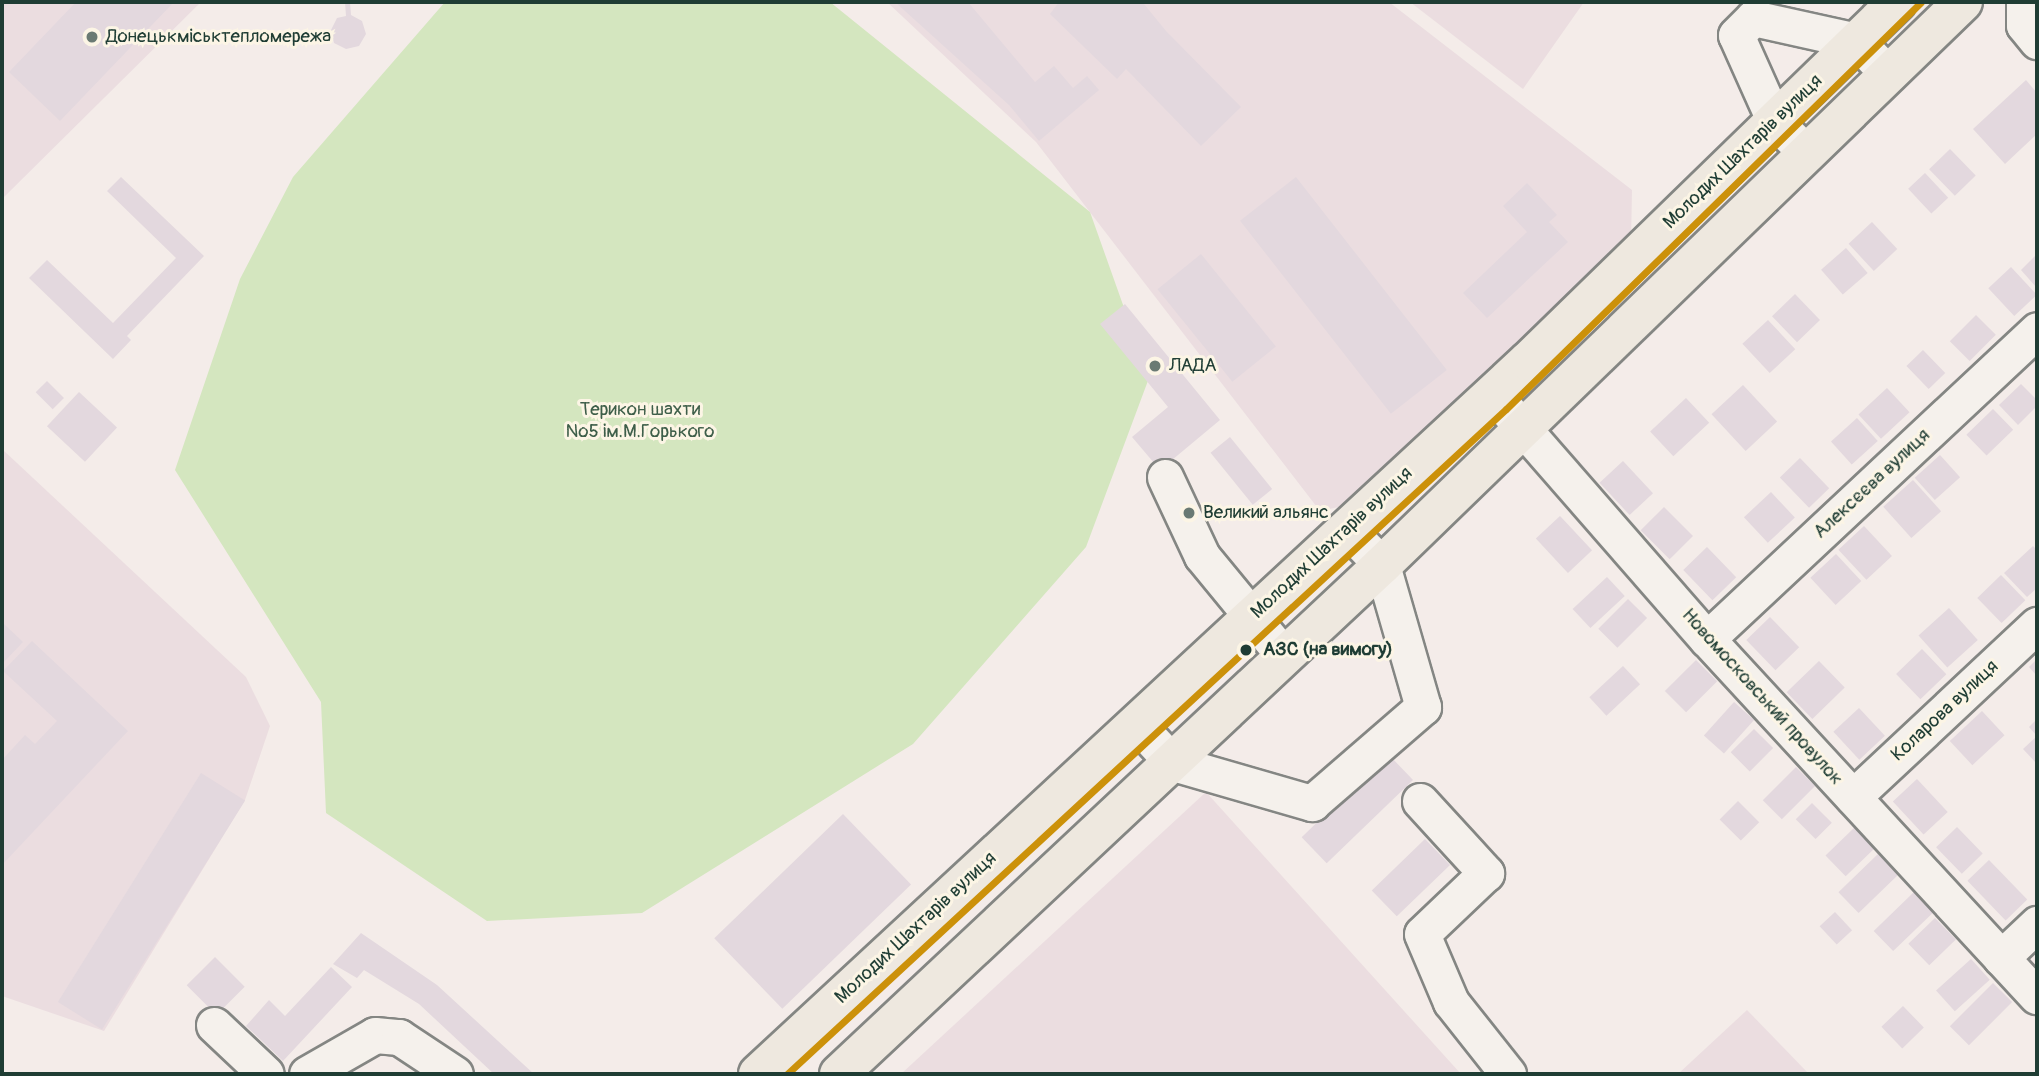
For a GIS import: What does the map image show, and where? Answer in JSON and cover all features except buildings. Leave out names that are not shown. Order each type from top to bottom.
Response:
[{"type":"main road","name":"Молодих Шахтарів вулиця","points":[[758,1074],[1493,394],[1897,2]]},
{"type":"main road","points":[[839,1074],[1382,565],[1963,2]]},
{"type":"street","points":[[2024,2],[2024,25],[2037,41]]},
{"type":"street","points":[[1807,153],[1774,122],[1736,35],[1753,18],[1857,41],[1888,74]]},
{"type":"street","name":"Алексєєва вулиця","points":[[1707,639],[2037,330]]},
{"type":"street","name":"Новомосковський провулок","points":[[1493,394],[1707,639],[2037,996]]},
{"type":"street","points":[[1166,477],[1202,556],[1284,656]]},
{"type":"street","points":[[1137,724],[1173,763],[1312,803],[1423,707],[1382,565],[1347,529]]},
{"type":"street","name":"Коларова вулиця","points":[[1853,797],[2037,625]]},
{"type":"street","points":[[1420,801],[1486,873],[1422,934],[1451,1002],[1508,1074]]},
{"type":"street","points":[[2001,958],[2037,924]]},
{"type":"street","points":[[214,1025],[266,1074]]},
{"type":"street","points":[[307,1074],[375,1035],[398,1037],[455,1074]]},
{"type":"shaded area","points":[[2,2],[201,2],[2,199]]},
{"type":"shaded area","points":[[887,2],[1389,2],[1632,190],[1631,242],[1357,503],[1320,511],[1036,142]]},
{"type":"shaded area","points":[[1410,2],[1584,2],[1523,89]]},
{"type":"shaded area","points":[[2,449],[246,677],[270,726],[245,800],[104,1031],[2,996]]},
{"type":"shaded area","points":[[1206,792],[1461,1074],[901,1074]]},
{"type":"shaded area","points":[[1747,1010],[1809,1074],[1678,1074]]},
{"type":"green space","name":"Терикон шахти №5 ім.М.Горького","points":[[445,2],[830,2],[1090,212],[1149,378],[1086,547],[913,744],[642,913],[487,921],[326,813],[321,702],[175,470],[240,279],[293,177]]},
{"type":"transit line","points":[[787,1074],[1506,409],[1921,2]]},
{"type":"place","name":"Донецькміськтепломережа","points":[[92,37]]},
{"type":"place","name":"ЛАДА","points":[[1155,366]]},
{"type":"place","name":"Великий альянс","points":[[1189,513]]},
{"type":"place","name":"АЗС (на вимогу)","points":[[1246,650]]}]
